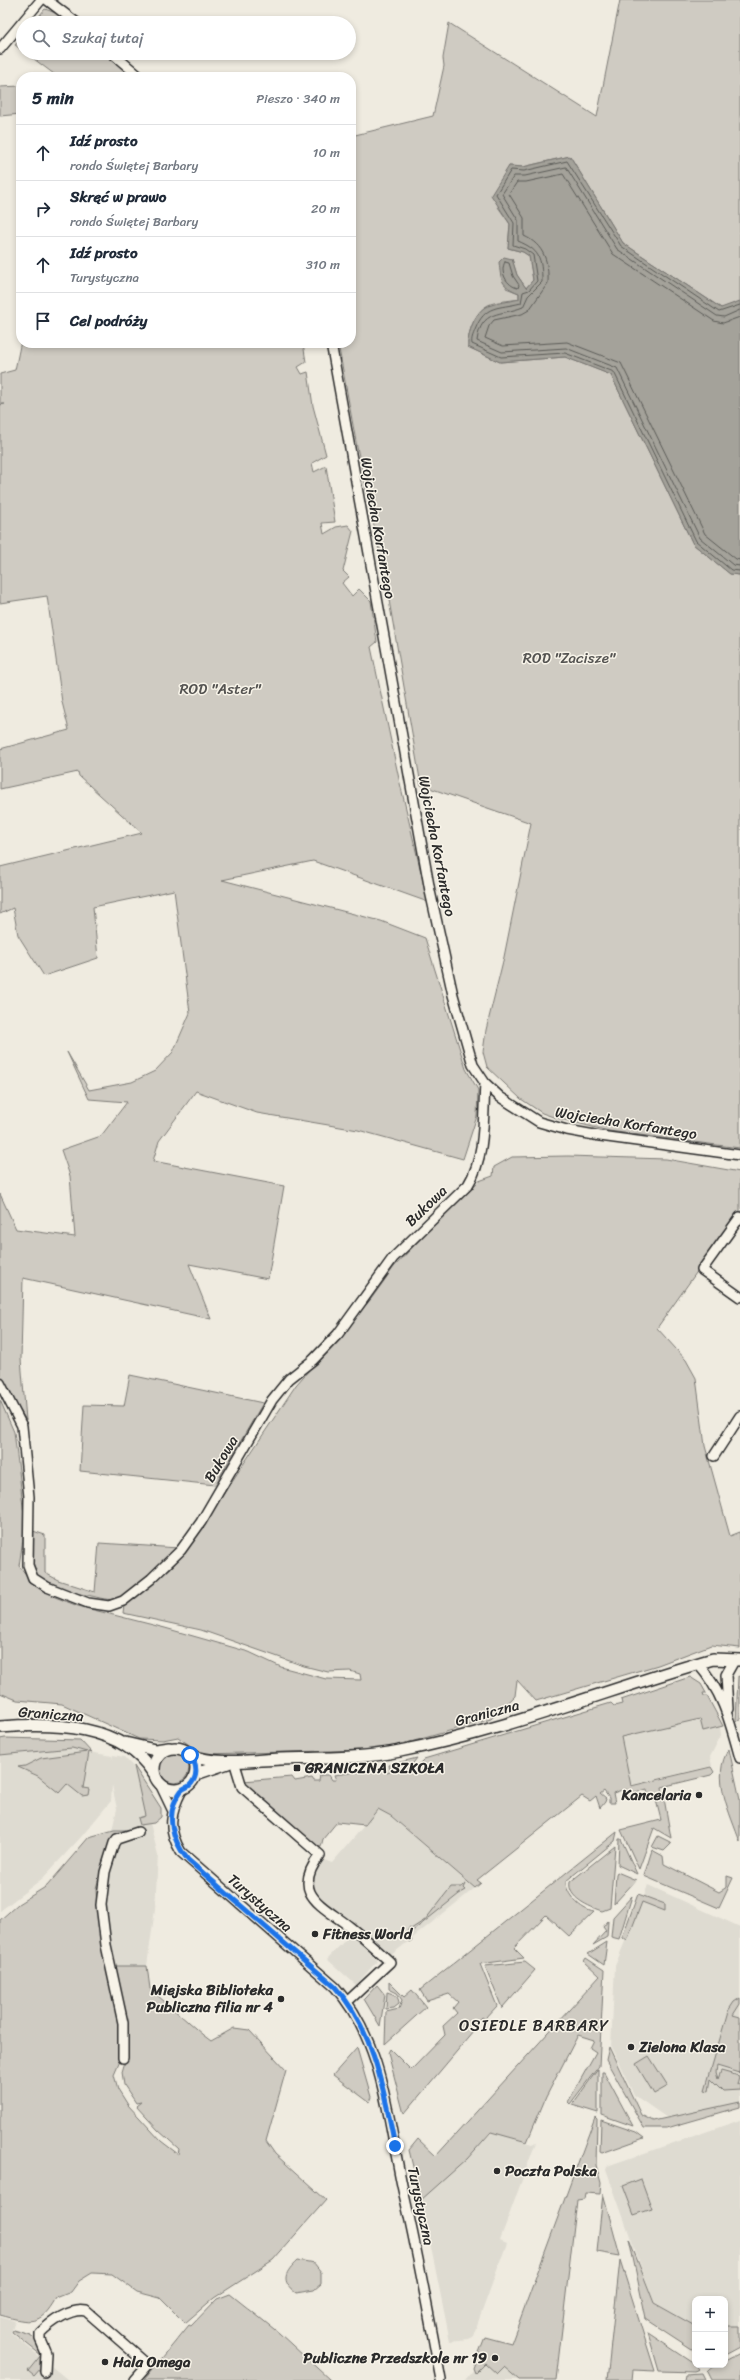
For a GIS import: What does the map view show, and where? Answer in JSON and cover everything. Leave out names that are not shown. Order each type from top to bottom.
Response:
[{"type":"street","points":[[28,16],[41,0]]},
{"type":"street","points":[[47,0],[68,16]]},
{"type":"street","points":[[0,50],[16,30]]},
{"type":"street","points":[[120,60],[134,72]]},
{"type":"street","name":"Wojciecha Korfantego","points":[[332,348],[430,891],[466,1044],[473,1065],[485,1083],[518,1110],[539,1122],[567,1130],[740,1155]]},
{"type":"street","name":"Bukowa","points":[[0,1383],[22,1426],[29,1497],[28,1565],[33,1578],[47,1587],[88,1603],[109,1606],[123,1601],[151,1579],[181,1550],[201,1522],[272,1400],[289,1379],[313,1360],[338,1334],[393,1258],[468,1185],[475,1174],[481,1145],[485,1083]]},
{"type":"street","points":[[740,1217],[702,1270],[740,1297]]},
{"type":"street","points":[[714,1456],[740,1416]]},
{"type":"street","name":"Graniczna","points":[[190,1755],[198,1758],[234,1761],[360,1757],[401,1751],[530,1717],[698,1664],[723,1658],[738,1659]]},
{"type":"street","points":[[729,1717],[726,1675],[738,1659]]},
{"type":"street","points":[[698,1664],[712,1679],[729,1717],[740,1758]]},
{"type":"street","name":"Graniczna","points":[[0,1727],[62,1726],[84,1729],[122,1742],[155,1750],[172,1748]]},
{"type":"street","name":"Graniczna","points":[[122,1742],[148,1763],[154,1774]]},
{"type":"street","points":[[172,1748],[185,1750],[190,1755],[194,1760],[196,1774],[188,1786],[182,1790],[174,1791],[162,1786],[154,1774],[154,1767],[160,1755],[172,1748]]},
{"type":"street","points":[[234,1761],[242,1787],[320,1855],[312,1865],[306,1881],[310,1894],[325,1910],[352,1928],[390,1962],[348,2002]]},
{"type":"street","name":"Graniczna","points":[[196,1774],[234,1761]]},
{"type":"street","name":"Turystyczna","points":[[162,1786],[172,1809]]},
{"type":"street","name":"Turystyczna","points":[[182,1790],[172,1809],[171,1824],[175,1842],[188,1860],[335,1987],[348,2002],[365,2033],[382,2083],[441,2380]]},
{"type":"street","points":[[123,2058],[123,2023],[106,1945],[101,1905],[105,1872],[114,1843],[118,1839],[138,1832]]},
{"type":"street","points":[[45,2372],[46,2353],[40,2339],[40,2333],[47,2326],[67,2314],[80,2310],[86,2311],[148,2365],[135,2380]]},
{"type":"shaded area","points":[[700,1718],[720,1726],[721,1735],[710,1757],[712,1766],[628,1786],[618,1737]]},
{"type":"shaded area","points":[[79,1747],[89,1752],[112,1756],[112,1759],[113,1755],[124,1757],[137,1771],[158,1855],[155,1909],[147,1966],[108,1967],[99,1884],[117,1809],[112,1785],[111,1801],[81,1837],[43,1878],[0,1911],[0,1755]]},
{"type":"shaded area","points":[[380,1807],[475,1888],[390,1956],[360,1927],[329,1910],[315,1896],[309,1883],[318,1862],[324,1860],[332,1863]]},
{"type":"shaded area","points":[[648,1885],[740,1927],[740,2103],[670,2120],[634,2095],[611,2047],[615,1966]]},
{"type":"shaded area","points":[[353,1932],[377,1961],[356,1985],[327,1959]]},
{"type":"shaded area","points":[[740,2120],[740,2326],[728,2326],[728,2296],[692,2296],[692,2324],[654,2303],[606,2169],[607,2166]]},
{"type":"shaded area","points":[[493,2132],[532,2144],[536,2142],[500,2240],[507,2243],[473,2336],[469,2339],[450,2341],[421,2198]]},
{"type":"shaded area","points":[[0,2317],[15,2321],[11,2333],[68,2380],[0,2380]]},
{"type":"shaded area","name":"Publiczne Przedszkole nr 19","points":[[490,2350],[551,2380],[465,2380]]},
{"type":"green space","name":"ROD \"Zacisze\"","points":[[620,0],[740,0],[740,306],[721,308],[623,243],[570,156],[523,167],[509,166],[498,207],[510,224],[508,248],[523,252],[529,256],[533,280],[526,288],[517,275],[512,259],[506,288],[519,293],[519,299],[488,305],[481,310],[472,325],[468,347],[500,362],[565,357],[611,375],[693,544],[730,574],[740,575],[740,1148],[609,1131],[556,1118],[542,1113],[521,1099],[487,1067],[483,1052],[486,1030],[504,957],[531,823],[421,785],[385,577],[357,447],[339,348],[356,348],[356,135],[433,116],[444,66],[443,58],[449,23],[597,117]]},
{"type":"green space","points":[[45,9],[62,16],[39,16]]},
{"type":"green space","points":[[35,60],[113,60],[126,72],[51,72]]},
{"type":"green space","points":[[16,86],[16,114],[0,116],[0,87]]},
{"type":"green space","name":"ROD \"Aster\"","points":[[20,348],[304,348],[306,362],[298,367],[302,374],[308,372],[313,406],[326,455],[312,463],[314,472],[326,466],[335,522],[322,523],[324,534],[336,527],[348,525],[353,531],[343,571],[349,577],[342,583],[352,596],[359,589],[371,601],[377,642],[371,647],[399,779],[428,902],[313,861],[222,880],[381,921],[425,938],[466,1069],[478,1090],[477,1116],[463,1159],[358,1130],[257,1113],[196,1091],[159,1141],[153,1161],[284,1186],[268,1279],[189,1264],[211,1319],[23,1278],[21,1359],[26,1420],[0,1378],[0,1194],[16,1229],[75,1237],[70,1176],[61,1150],[101,1136],[127,1102],[89,1099],[67,1052],[89,1090],[132,1082],[155,1071],[173,1052],[190,1013],[174,890],[93,907],[98,958],[44,976],[18,935],[13,908],[0,914],[0,867],[142,833],[79,776],[78,772],[0,789],[0,749],[69,730],[62,702],[47,596],[0,603],[0,405],[5,404],[0,404],[0,374],[15,370]]},
{"type":"green space","points":[[568,1156],[666,1159],[740,1172],[740,1211],[657,1328],[686,1360],[696,1378],[705,1446],[730,1536],[740,1532],[740,1648],[711,1645],[658,1665],[536,1701],[517,1680],[515,1696],[491,1719],[400,1745],[369,1750],[202,1754],[178,1737],[163,1740],[139,1739],[62,1704],[17,1700],[0,1693],[0,1400],[14,1432],[25,1525],[19,1566],[29,1578],[55,1597],[78,1606],[165,1628],[249,1652],[281,1667],[326,1679],[361,1680],[360,1674],[350,1671],[328,1672],[304,1666],[201,1630],[123,1613],[124,1605],[171,1568],[183,1555],[296,1385],[371,1299],[394,1267],[442,1216],[479,1181],[493,1176],[494,1167],[512,1157]]},
{"type":"green space","points":[[130,1375],[263,1403],[215,1485],[80,1471],[84,1405],[124,1406]]},
{"type":"green space","points":[[33,1531],[45,1535],[45,1573],[58,1580],[95,1592],[99,1543],[179,1548],[158,1570],[131,1591],[114,1599],[108,1599],[62,1590],[45,1583],[39,1578],[34,1572],[30,1560]]},
{"type":"green space","points":[[738,1676],[740,1677],[740,1720],[736,1721]]},
{"type":"green space","points":[[690,1677],[701,1684],[706,1693],[703,1693],[704,1696],[707,1696],[723,1726],[703,1731],[700,1719],[621,1737],[631,1786],[711,1767],[714,1772],[711,1775],[662,1787],[671,1838],[654,1828],[639,1869],[621,1830],[661,1820],[656,1800],[649,1801],[647,1789],[632,1793],[625,1789],[613,1793],[615,1803],[609,1803],[609,1798],[604,1791],[600,1794],[606,1799],[600,1808],[596,1796],[590,1801],[582,1796],[477,1880],[481,1883],[475,1888],[391,1816],[378,1809],[365,1825],[337,1822],[323,1839],[321,1847],[313,1846],[248,1790],[243,1781],[292,1777],[295,1781],[312,1778],[314,1781],[319,1781],[320,1775],[329,1775],[332,1780],[336,1780],[334,1775],[386,1768],[387,1773],[390,1772],[389,1765],[417,1758],[410,1767],[419,1764],[424,1759],[611,1703],[614,1706],[622,1704],[621,1700]]},
{"type":"green space","points":[[0,1739],[80,1740],[92,1753],[89,1752],[83,1788],[89,1789],[88,1795],[82,1796],[67,1784],[59,1793],[38,1776],[18,1767],[25,1766],[41,1758],[87,1752],[72,1748],[0,1755]]},
{"type":"green space","points":[[729,1749],[740,1800],[740,1842],[724,1796],[722,1783],[721,1771]]},
{"type":"green space","points":[[174,1753],[185,1757],[189,1768],[185,1779],[174,1783],[163,1779],[159,1768],[163,1757]]},
{"type":"green space","points":[[134,1766],[161,1808],[161,1817],[154,1823],[140,1825],[138,1818],[145,1816]]},
{"type":"green space","points":[[114,1830],[129,1830],[107,1852],[96,1888],[97,1910],[121,2026],[120,2061],[114,2075],[118,2089],[128,2105],[161,2141],[178,2154],[179,2149],[158,2130],[136,2106],[141,2102],[136,2103],[124,2085],[122,2072],[127,2055],[128,2033],[114,1966],[147,1966],[150,1989],[211,2041],[234,2028],[249,2030],[286,2070],[266,2141],[275,2154],[326,2200],[273,2260],[214,2298],[185,2323],[160,2298],[137,2292],[112,2274],[92,2273],[79,2281],[71,2292],[56,2298],[45,2314],[39,2318],[27,2321],[19,2320],[0,2315],[0,1920],[18,1904],[47,1886],[89,1837]]},
{"type":"green space","points":[[617,1832],[615,1841],[566,1881],[568,1891],[575,1901],[589,1911],[594,1912],[569,1936],[546,1915],[514,1948],[524,1958],[480,1964],[497,2006],[485,2019],[482,2017],[471,2029],[473,2032],[404,2114],[388,2053],[390,2049],[411,2070],[445,2035],[443,2026],[457,2013],[453,2008],[458,2002],[449,1994],[427,2001],[420,1990]]},
{"type":"green space","points":[[658,1836],[672,1843],[664,1851],[652,1847]]},
{"type":"green space","points":[[619,1839],[621,1839],[637,1874],[618,1865]]},
{"type":"green space","points":[[615,1846],[610,1908],[602,1911],[580,1901],[572,1893],[570,1882]]},
{"type":"green space","points":[[652,1850],[663,1856],[664,1864],[719,1892],[727,1887],[727,1876],[733,1878],[719,1908],[644,1876]]},
{"type":"green space","points":[[617,1872],[636,1880],[614,1904],[616,1874]]},
{"type":"green space","points":[[466,1884],[464,1888],[466,1890],[409,1934],[412,1940],[409,1942],[405,1937],[409,1928],[411,1929],[425,1920],[451,1887],[461,1887]]},
{"type":"green space","points":[[638,1894],[665,1904],[665,1911],[642,1902],[627,1941],[623,1938],[623,1935]]},
{"type":"green space","points":[[632,1896],[619,1939],[611,1937],[613,1917]]},
{"type":"green space","points":[[608,1921],[607,1937],[593,1945],[606,1931],[603,1927]]},
{"type":"green space","points":[[607,1942],[604,1965],[588,1954]]},
{"type":"green space","points":[[586,1958],[604,1970],[599,2066],[570,2104],[568,2102],[596,2052],[590,2048],[594,2040],[578,2035],[546,2097],[527,2142],[491,2132],[467,2159],[421,2200],[409,2150],[418,2139],[436,2156],[600,1976],[584,1961]]},
{"type":"green space","points":[[525,1962],[535,1970],[502,2008],[485,1966]]},
{"type":"green space","points":[[389,1982],[404,1997],[412,1990],[426,2007],[385,2044],[386,2012],[399,2009],[402,2000],[397,1993],[389,1989]]},
{"type":"green space","points":[[377,1985],[385,1995],[380,2026],[364,1999]]},
{"type":"green space","points":[[387,1992],[394,1995],[398,1999],[399,2004],[394,2008],[386,2009]]},
{"type":"green space","points":[[740,1998],[740,2004],[733,2015],[740,2017],[740,2073],[717,2066],[716,2072],[718,2079],[721,2071],[739,2076],[737,2085],[740,2083],[740,2090],[723,2091],[711,2079],[709,2091],[705,2090],[728,2011],[734,2002]]},
{"type":"green space","points":[[609,2047],[641,2115],[653,2121],[740,2102],[740,2107],[667,2128],[644,2128],[606,2060]]},
{"type":"green space","points":[[357,2048],[371,2097],[369,2102],[333,2075]]},
{"type":"green space","points":[[649,2056],[668,2086],[654,2094],[636,2064]]},
{"type":"green space","points":[[598,2069],[598,2113],[572,2105]]},
{"type":"green space","points":[[602,2072],[604,2072],[633,2126],[602,2115]]},
{"type":"green space","points":[[595,2117],[597,2119],[596,2165],[601,2183],[600,2194],[585,2193],[584,2199],[577,2200],[556,2380],[519,2380],[504,2367],[497,2374],[485,2363],[475,2373],[473,2368],[485,2337],[511,2344]]},
{"type":"green space","points":[[601,2120],[636,2132],[644,2138],[602,2153],[600,2152]]},
{"type":"green space","points":[[641,2179],[652,2209],[634,2215],[623,2186]]},
{"type":"green space","points":[[603,2193],[620,2256],[597,2252]]},
{"type":"green space","points":[[629,2239],[654,2303],[692,2324],[692,2349],[646,2319]]},
{"type":"green space","points":[[298,2260],[314,2263],[321,2272],[321,2284],[314,2290],[296,2293],[288,2284],[286,2280],[287,2273]]},
{"type":"green space","points":[[620,2260],[655,2371],[633,2370],[632,2380],[607,2380]]},
{"type":"green space","points":[[230,2294],[279,2333],[330,2380],[144,2380],[189,2325],[191,2326],[217,2299]]},
{"type":"green space","points":[[728,2326],[740,2326],[740,2347],[728,2353]]},
{"type":"green space","points":[[13,2330],[30,2335],[42,2343],[41,2368],[34,2376],[28,2371],[41,2355],[12,2332]]},
{"type":"green space","points":[[648,2333],[692,2362],[692,2368],[698,2368],[700,2370],[695,2372],[659,2371]]},
{"type":"green space","points":[[740,2353],[740,2380],[711,2380],[707,2372],[711,2368],[728,2368],[728,2359]]},
{"type":"green space","points":[[702,2374],[705,2380],[684,2380],[685,2375]]},
{"type":"water","points":[[570,156],[623,243],[721,308],[740,301],[740,575],[730,574],[693,544],[611,375],[565,357],[500,362],[468,347],[470,330],[479,312],[483,308],[519,299],[519,293],[509,288],[503,282],[500,274],[499,262],[504,257],[512,259],[517,275],[526,288],[533,280],[529,256],[523,252],[508,248],[510,224],[491,195],[509,166],[523,167]]},
{"type":"place","name":"GRANICZNA SZKOŁA","points":[[297,1768]]},
{"type":"place","name":"Kancelaria","points":[[699,1795]]},
{"type":"place","name":"Fitness World","points":[[315,1934]]},
{"type":"place","name":"Miejska Biblioteka Publiczna filia nr 4","points":[[281,1999]]},
{"type":"place","name":"Zielona Klasa","points":[[631,2047]]},
{"type":"place","name":"Poczta Polska","points":[[497,2171]]},
{"type":"place","name":"Publiczne Przedszkole nr 19","points":[[495,2358]]},
{"type":"place","name":"Hala Omega","points":[[105,2362]]},
{"type":"district","name":"OSIEDLE BARBARY","points":[[534,2025]]},
{"type":"route","points":[[190,1755],[194,1760],[196,1774],[193,1781],[182,1790],[172,1809],[171,1824],[175,1842],[188,1860],[335,1987],[348,2002],[365,2033],[382,2083],[395,2146]]}]
